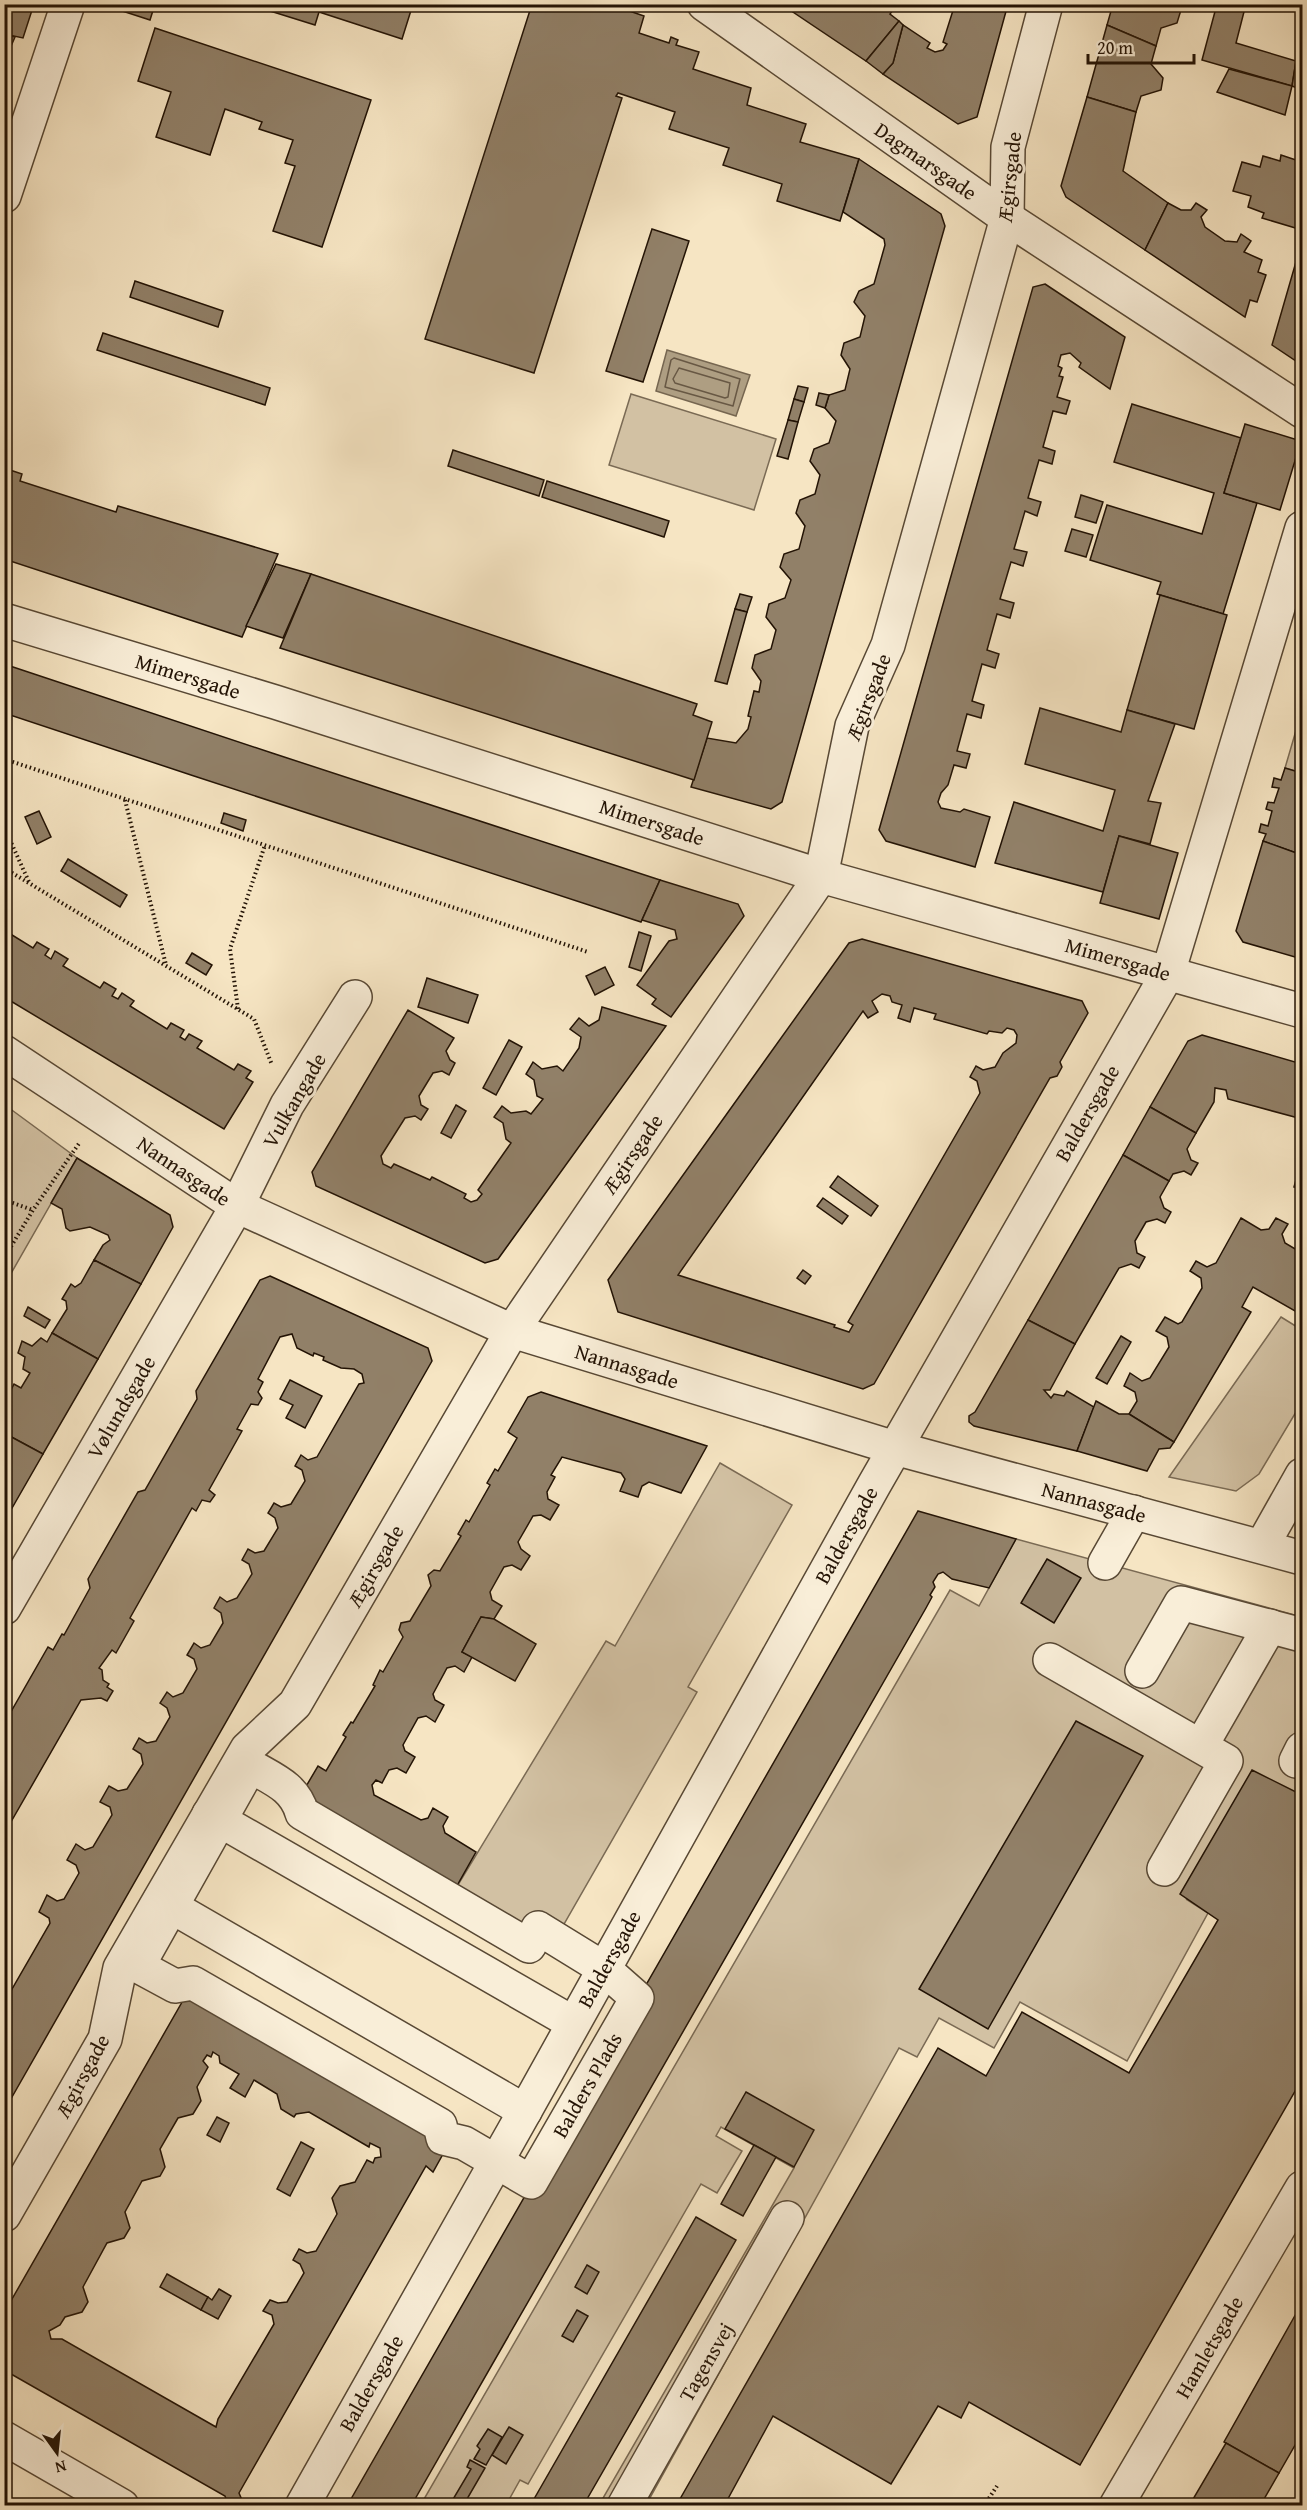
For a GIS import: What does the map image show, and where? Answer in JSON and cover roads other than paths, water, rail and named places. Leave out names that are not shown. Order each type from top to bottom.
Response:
[{"type":"street","points":[[4,196],[68,4]]},
{"type":"street","name":"Dagmarsgade","points":[[704,4],[1007,218],[1302,411]]},
{"type":"street","name":"Ægirsgade","points":[[214,1817],[247,1749],[295,1704],[512,1331],[821,876],[852,726],[888,645],[1007,218],[1008,147],[1046,4]]},
{"type":"street","name":"Baldersgade","points":[[302,2505],[496,2163],[895,1448],[1168,973],[1302,528]]},
{"type":"street","name":"Mimersgade","points":[[4,620],[297,709],[821,876],[1302,1011]]},
{"type":"street","name":"Vulkangade","points":[[237,1206],[287,1105],[355,997]]},
{"type":"street","name":"Nannasgade","points":[[4,1052],[237,1206],[512,1331],[895,1448],[1302,1558]]},
{"type":"street","name":"Vølundsgade","points":[[4,1608],[237,1206]]},
{"type":"street","points":[[1262,1546],[1302,1475]]},
{"type":"street","points":[[1105,1563],[1134,1512]]},
{"type":"street","points":[[1142,1671],[1181,1603],[1302,1635]]},
{"type":"street","points":[[1201,1746],[1270,1626]]},
{"type":"street","points":[[1050,1660],[1226,1761],[1164,1869]]},
{"type":"street","name":"Balders Plads","points":[[254,1768],[288,1788],[298,1800],[302,1813],[529,1946],[538,1928],[603,1968],[638,1998],[531,2182],[464,2143],[443,2138],[440,2125],[194,1983],[175,1986],[138,1966],[165,1903],[214,1817],[248,1770],[254,1768]]},
{"type":"street","name":"Balders Plads","points":[[214,1817],[573,2023]]},
{"type":"street","name":"Ægirsgade","points":[[4,2215],[105,2039],[120,1968],[165,1903]]},
{"type":"street","name":"Balders Plads","points":[[165,1903],[525,2111]]},
{"type":"street","name":"Hamletsgade","points":[[1116,2505],[1302,2188]]},
{"type":"street","name":"Tagensvej","points":[[624,2505],[787,2218]]},
{"type":"street","points":[[4,2438],[122,2505]]},
{"type":"water","points":[[667,350],[750,375],[736,416],[656,391]]}]
